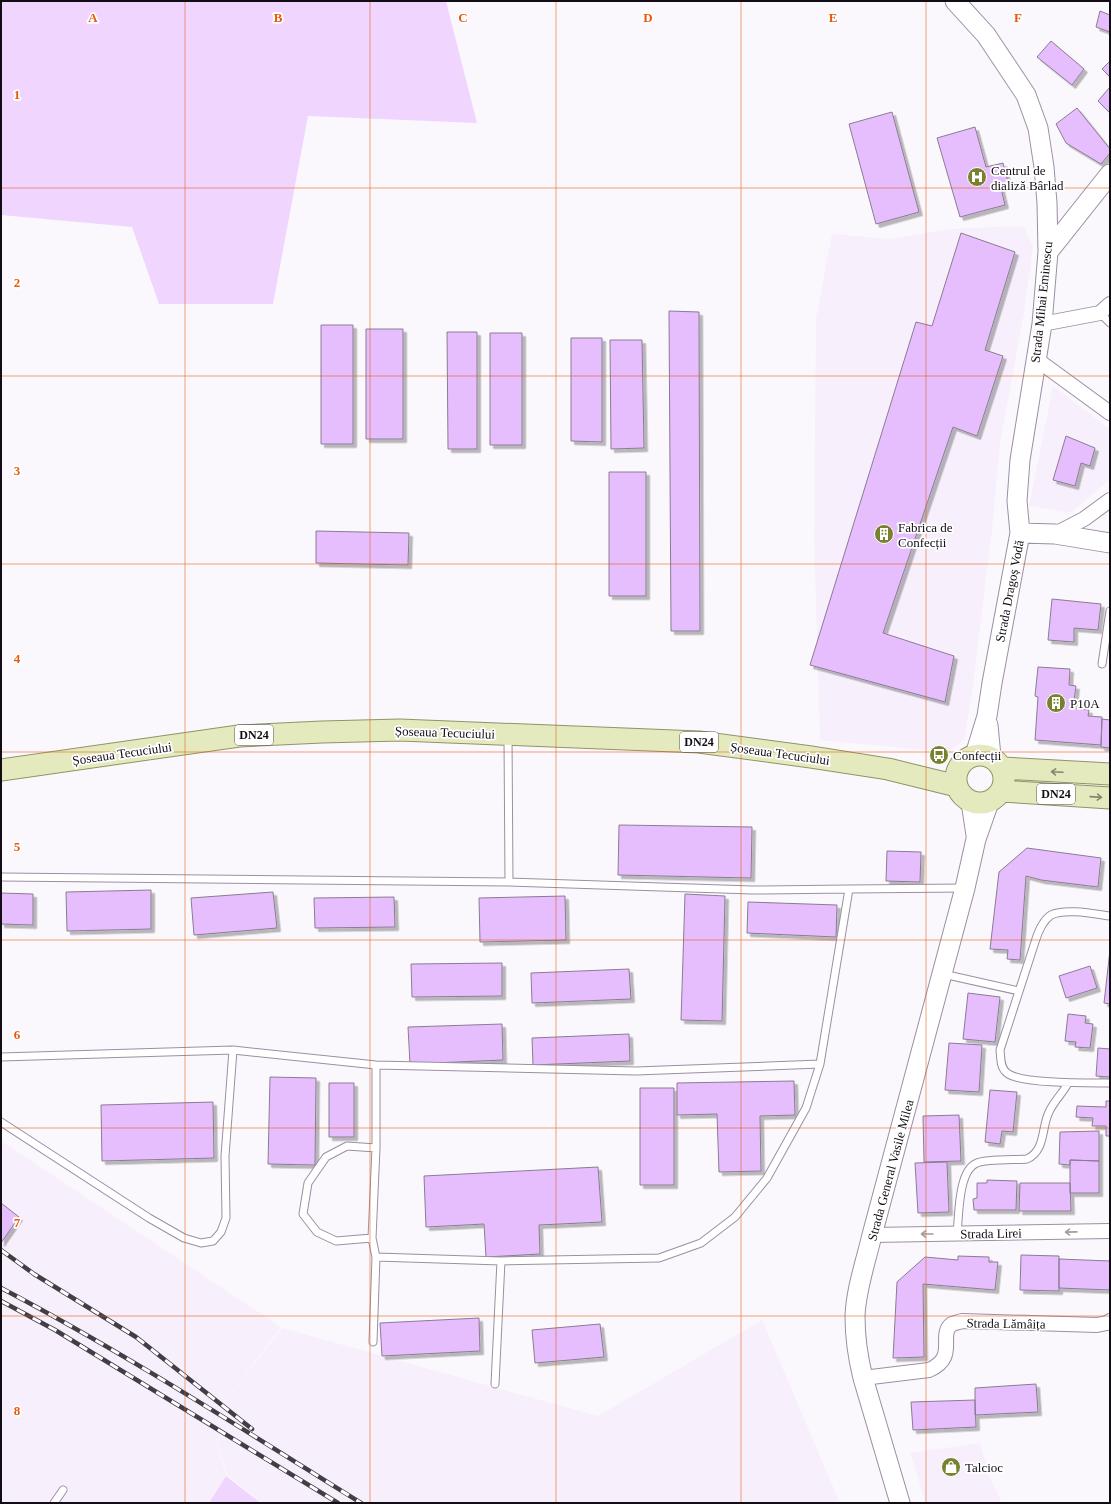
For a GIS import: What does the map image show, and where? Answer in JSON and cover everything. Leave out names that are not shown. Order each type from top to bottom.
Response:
[{"type":"main road","name":"Strada Mihai Eminescu","points":[[955,1],[986,35],[1026,95],[1038,128],[1044,167],[1047,203],[1048,252],[1042,324],[1020,460],[1017,501],[1020,533]]},
{"type":"main road","points":[[1048,252],[1110,174]]},
{"type":"main road","name":"Strada Dragoș Vodă","points":[[989,760],[987,716],[1020,533],[1055,534],[1110,543]]},
{"type":"main road","name":"Șoseaua Tecuciului","points":[[1,770],[231,737],[273,733],[400,730],[699,742],[957,778]]},
{"type":"main road","points":[[989,760],[1004,776],[1004,784],[987,798],[960,794],[957,778],[964,761],[989,760]]},
{"type":"main road","name":"DN24","points":[[989,760],[1110,774]]},
{"type":"main road","name":"DN24","points":[[987,798],[1110,798]]},
{"type":"main road","name":"Strada General Vasile Milea","points":[[900,1503],[858,1358],[855,1316],[859,1291],[872,1235],[965,888],[987,798]]},
{"type":"street","points":[[1042,324],[1105,308]]},
{"type":"street","points":[[1036,359],[1110,413]]},
{"type":"street","points":[[1055,534],[1084,519],[1110,500]]},
{"type":"street","name":"Strada Lirei","points":[[872,1235],[1110,1231]]},
{"type":"street","name":"Strada Lămâița","points":[[863,1378],[930,1370],[938,1366],[944,1360],[947,1351],[948,1329],[953,1324],[962,1321],[1097,1325],[1107,1324],[1110,1321]]},
{"type":"lane","points":[[1105,308],[1110,323]]},
{"type":"lane","points":[[1102,664],[1110,611]]},
{"type":"lane","points":[[508,734],[509,882]]},
{"type":"lane","points":[[1,878],[509,882],[752,890],[965,888]]},
{"type":"lane","points":[[376,1257],[501,1262],[659,1258],[701,1243],[735,1217],[767,1178],[806,1108],[820,1064],[849,889]]},
{"type":"lane","points":[[1110,916],[1066,912],[1051,915],[1041,925],[1000,1050],[1001,1064],[1006,1072],[1014,1077],[1068,1083],[1110,1083]]},
{"type":"lane","points":[[942,973],[1019,991]]},
{"type":"lane","points":[[1,1057],[233,1050],[376,1065],[636,1070],[820,1064]]},
{"type":"lane","points":[[1,1122],[149,1218],[184,1238],[201,1243],[213,1241],[221,1232],[226,1218],[225,1156],[233,1050]]},
{"type":"lane","points":[[373,1342],[376,1257],[372,1238],[376,1148],[376,1065]]},
{"type":"lane","points":[[957,1234],[962,1186],[964,1177],[969,1168],[978,1163],[1027,1159],[1033,1156],[1039,1148],[1048,1114],[1068,1083]]},
{"type":"lane","points":[[372,1238],[336,1241],[317,1232],[303,1214],[308,1183],[326,1157],[347,1146],[376,1148]]},
{"type":"lane","points":[[495,1384],[501,1262]]},
{"type":"lane","points":[[54,1503],[63,1490]]},
{"type":"shaded area","points":[[1,1],[446,1],[477,123],[308,116],[273,304],[159,304],[132,227],[1,215]]},
{"type":"shaded area","points":[[1024,227],[1033,246],[1024,313],[1000,444],[992,530],[971,701],[964,740],[948,752],[820,740],[814,539],[816,319],[832,234],[890,239],[950,229]]},
{"type":"shaded area","points":[[1053,386],[1110,429],[1110,479],[1071,513],[1029,506]]},
{"type":"shaded area","points":[[1,1141],[281,1327],[211,1420],[226,1476],[209,1503],[1,1503]]},
{"type":"shaded area","points":[[762,1320],[840,1503],[262,1503],[227,1475],[211,1420],[282,1328],[598,1416]]},
{"type":"shaded area","name":"Talcioc","points":[[980,1443],[991,1480],[1002,1503],[926,1503],[910,1453]]},
{"type":"shaded area","points":[[226,1476],[261,1503],[209,1503]]},
{"type":"building","points":[[1100,11],[1110,15],[1110,32],[1096,27]]},
{"type":"building","points":[[1051,41],[1084,69],[1072,85],[1037,57]]},
{"type":"building","points":[[1110,61],[1110,77],[1102,69]]},
{"type":"building","points":[[1110,87],[1110,113],[1098,101]]},
{"type":"building","points":[[1077,108],[1110,149],[1110,153],[1101,164],[1066,143],[1056,124]]},
{"type":"building","points":[[892,112],[919,212],[876,224],[849,124]]},
{"type":"building","name":"Centrul de dializă Bârlad","points":[[975,127],[986,167],[1003,163],[1009,186],[1001,188],[1005,205],[960,217],[937,138]]},
{"type":"building","name":"Fabrica de Confecții","points":[[961,233],[1015,252],[985,350],[1003,356],[977,436],[953,427],[883,633],[954,656],[945,702],[810,665],[916,322],[932,326]]},
{"type":"building","points":[[669,311],[699,312],[700,631],[671,631]]},
{"type":"building","points":[[321,325],[353,325],[353,444],[321,444]]},
{"type":"building","points":[[366,329],[403,329],[403,439],[366,439]]},
{"type":"building","points":[[447,332],[477,332],[477,449],[448,449]]},
{"type":"building","points":[[490,333],[522,333],[522,445],[490,445]]},
{"type":"building","points":[[571,338],[602,338],[602,442],[571,441]]},
{"type":"building","points":[[610,340],[642,340],[644,448],[611,449]]},
{"type":"building","points":[[1066,436],[1095,448],[1090,466],[1081,463],[1075,486],[1053,480]]},
{"type":"building","points":[[609,472],[646,472],[646,596],[609,596]]},
{"type":"building","points":[[316,531],[409,533],[408,565],[316,563]]},
{"type":"building","points":[[1052,599],[1101,604],[1098,630],[1074,628],[1074,642],[1048,640]]},
{"type":"building","name":"P10A","points":[[1038,667],[1070,669],[1069,685],[1076,686],[1073,708],[1089,710],[1088,716],[1102,717],[1101,745],[1035,740],[1038,697],[1035,696]]},
{"type":"building","points":[[1102,719],[1110,720],[1110,748],[1101,747]]},
{"type":"building","points":[[619,825],[752,827],[751,878],[618,875]]},
{"type":"building","points":[[1027,848],[1101,858],[1098,887],[1041,880],[1026,876],[1020,960],[1007,959],[1008,950],[990,949],[999,872]]},
{"type":"building","points":[[887,851],[921,852],[920,882],[886,881]]},
{"type":"building","points":[[151,890],[151,929],[67,931],[66,892]]},
{"type":"building","points":[[273,892],[277,928],[194,935],[191,898]]},
{"type":"building","points":[[1,893],[33,894],[33,925],[1,924]]},
{"type":"building","points":[[685,894],[725,896],[722,1021],[681,1020]]},
{"type":"building","points":[[565,896],[566,940],[480,942],[479,898]]},
{"type":"building","points":[[394,897],[395,927],[315,928],[314,898]]},
{"type":"building","points":[[748,902],[837,905],[836,937],[747,933]]},
{"type":"building","points":[[1110,950],[1110,1004],[1104,1003]]},
{"type":"building","points":[[502,963],[502,996],[412,997],[411,964]]},
{"type":"building","points":[[1090,966],[1097,988],[1066,998],[1059,976]]},
{"type":"building","points":[[629,969],[631,999],[532,1003],[531,973]]},
{"type":"building","points":[[968,993],[1000,997],[995,1042],[963,1039]]},
{"type":"building","points":[[1068,1014],[1086,1016],[1085,1023],[1093,1024],[1090,1048],[1075,1047],[1076,1042],[1065,1041]]},
{"type":"building","points":[[502,1024],[503,1060],[410,1064],[408,1027]]},
{"type":"building","points":[[629,1034],[630,1061],[533,1065],[532,1038]]},
{"type":"building","points":[[949,1043],[982,1045],[979,1092],[945,1090]]},
{"type":"building","points":[[1098,1048],[1110,1049],[1110,1077],[1096,1076]]},
{"type":"building","points":[[270,1077],[316,1078],[315,1165],[268,1164]]},
{"type":"building","points":[[794,1081],[795,1115],[760,1116],[761,1171],[719,1172],[717,1114],[677,1115],[677,1083]]},
{"type":"building","points":[[329,1083],[354,1083],[354,1137],[329,1137]]},
{"type":"building","points":[[640,1088],[674,1088],[674,1185],[640,1185]]},
{"type":"building","points":[[990,1090],[1017,1092],[1013,1132],[1002,1131],[1000,1144],[985,1142]]},
{"type":"building","points":[[1106,1101],[1110,1101],[1110,1136],[1106,1136],[1106,1126],[1092,1126],[1093,1118],[1076,1117],[1077,1106],[1106,1107]]},
{"type":"building","points":[[213,1102],[214,1158],[102,1161],[101,1105]]},
{"type":"building","points":[[959,1115],[961,1161],[924,1162],[923,1116]]},
{"type":"building","points":[[1099,1131],[1099,1161],[1070,1160],[1070,1165],[1059,1164],[1060,1132]]},
{"type":"building","points":[[1070,1160],[1099,1161],[1099,1193],[1070,1193]]},
{"type":"building","points":[[947,1162],[949,1212],[918,1213],[915,1163]]},
{"type":"building","points":[[598,1167],[602,1222],[539,1225],[540,1254],[486,1257],[484,1224],[426,1227],[424,1176]]},
{"type":"building","points":[[987,1180],[1017,1181],[1016,1210],[974,1210],[973,1199],[977,1198],[977,1183],[987,1183]]},
{"type":"building","points":[[1020,1183],[1070,1183],[1071,1211],[1019,1211]]},
{"type":"building","points":[[1,1203],[19,1217],[1,1243]]},
{"type":"building","points":[[1021,1255],[1059,1256],[1059,1291],[1020,1290]]},
{"type":"building","points":[[958,1256],[989,1257],[989,1262],[998,1262],[995,1290],[923,1284],[924,1357],[893,1358],[897,1282],[925,1257],[958,1260]]},
{"type":"building","points":[[1059,1259],[1110,1261],[1110,1290],[1059,1288]]},
{"type":"building","points":[[479,1318],[480,1351],[382,1356],[380,1323]]},
{"type":"building","points":[[600,1324],[604,1357],[535,1363],[532,1330]]},
{"type":"building","points":[[1036,1384],[1038,1412],[975,1415],[975,1388]]},
{"type":"building","points":[[975,1400],[976,1427],[913,1430],[911,1402]]},
{"type":"railway","points":[[1,1250],[34,1274],[136,1337],[252,1429]]},
{"type":"railway","points":[[1,1288],[138,1365],[361,1503]]},
{"type":"railway","points":[[1,1301],[55,1330],[338,1503]]},
{"type":"place","name":"Centrul de dializă Bârlad","points":[[977,177]]},
{"type":"place","name":"Fabrica de Confecții","points":[[884,534]]},
{"type":"place","name":"P10A","points":[[1056,703]]},
{"type":"place","name":"Confecții","points":[[939,755]]},
{"type":"place","name":"Talcioc","points":[[951,1467]]}]
